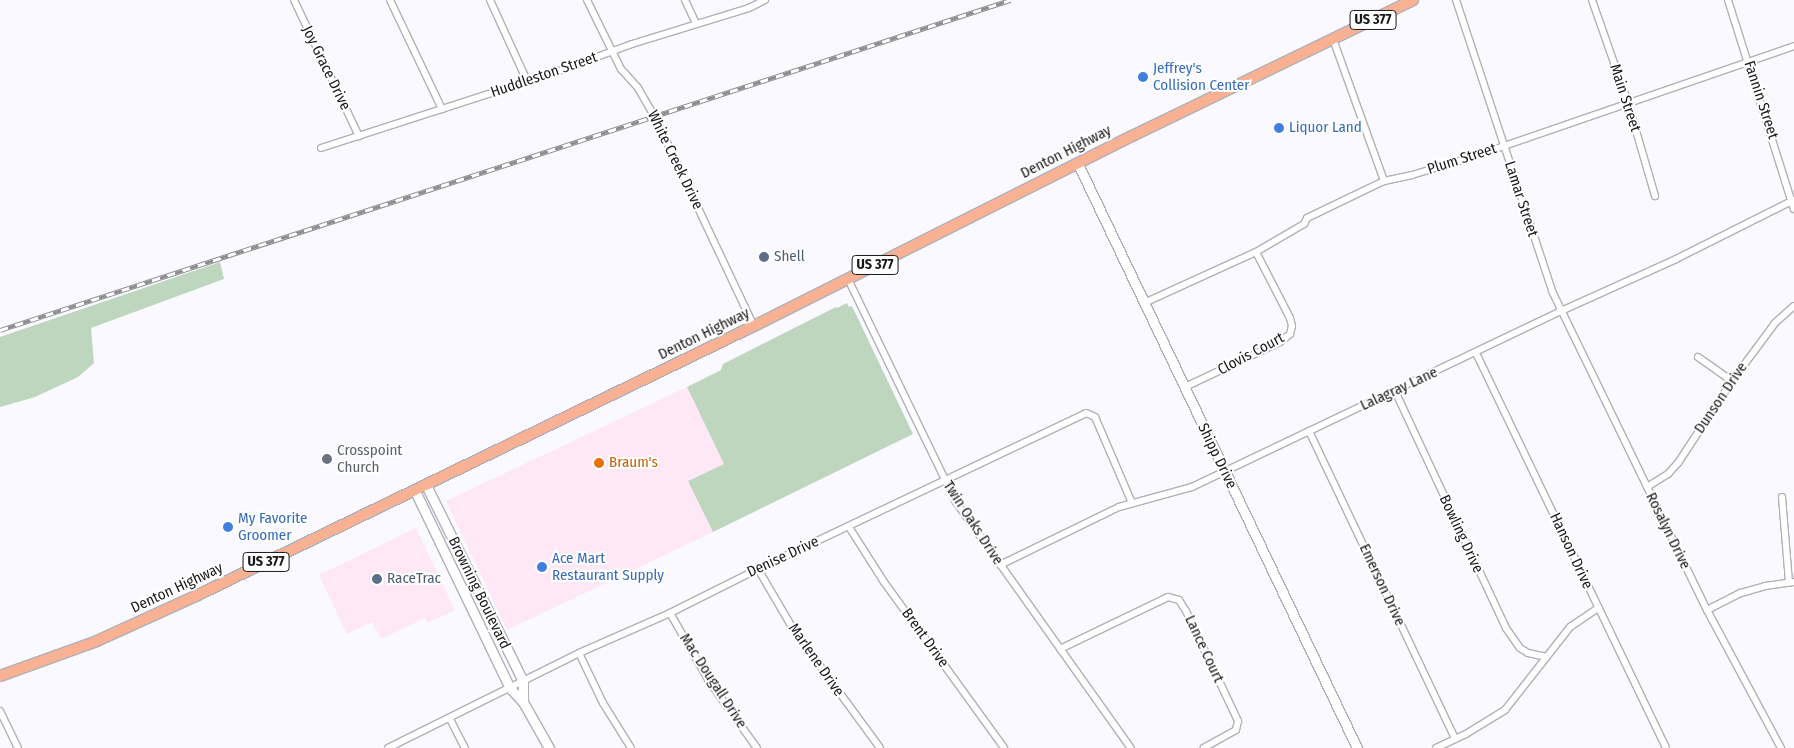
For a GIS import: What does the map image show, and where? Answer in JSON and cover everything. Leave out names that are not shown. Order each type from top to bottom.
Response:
[{"type":"main road","name":"Denton Highway","points":[[0,676],[124,630],[754,326],[1078,164],[1413,0]]},
{"type":"street","name":"Joy Grace Drive","points":[[294,0],[359,136]]},
{"type":"street","points":[[390,0],[442,109]]},
{"type":"street","points":[[490,0],[528,81]]},
{"type":"street","name":"White Creek Drive","points":[[587,0],[621,69],[645,98],[655,116],[754,326]]},
{"type":"street","points":[[685,0],[696,24]]},
{"type":"street","name":"Huddleston Street","points":[[321,148],[749,8],[765,0]]},
{"type":"street","name":"Lamar Street","points":[[1456,0],[1552,291],[1561,311]]},
{"type":"street","name":"Main Street","points":[[1592,0],[1628,103],[1655,196]]},
{"type":"street","name":"Fannin Street","points":[[1728,0],[1794,209]]},
{"type":"street","points":[[1333,39],[1384,181]]},
{"type":"street","name":"Plum Street","points":[[1144,303],[1256,252],[1304,224],[1307,218],[1384,181],[1412,175],[1504,145],[1749,63],[1794,46]]},
{"type":"street","name":"Shipp Drive","points":[[1078,164],[1357,748]]},
{"type":"street","name":"Lalagray Lane","points":[[1000,565],[1132,503],[1177,492],[1225,472],[1561,311],[1676,259],[1793,201]]},
{"type":"street","name":"Clovis Court","points":[[1185,387],[1280,342],[1290,334],[1292,326],[1290,318],[1256,252]]},
{"type":"street","name":"Twin Oaks Drive","points":[[848,279],[956,502],[1131,748]]},
{"type":"street","name":"Dunson Drive","points":[[1647,487],[1668,474],[1678,463],[1732,381],[1775,323],[1794,306]]},
{"type":"street","name":"Rosalyn Drive","points":[[1561,311],[1707,610],[1781,748]]},
{"type":"street","name":"Hanson Drive","points":[[1476,353],[1666,748]]},
{"type":"street","points":[[1698,356],[1732,381]]},
{"type":"street","name":"Bowling Drive","points":[[1394,391],[1506,628],[1520,648],[1528,653],[1547,656]]},
{"type":"street","name":"Denise Drive","points":[[388,748],[579,653],[670,614],[758,569],[1086,413],[1095,418],[1132,503]]},
{"type":"street","name":"Emerson Drive","points":[[1309,431],[1455,739]]},
{"type":"street","name":"Browning Boulevard","points":[[426,485],[523,681],[523,702]]},
{"type":"street","name":"Browning Boulevard","points":[[415,490],[510,688],[523,702],[549,748]]},
{"type":"street","points":[[1707,610],[1741,593],[1765,586],[1791,582],[1782,497]]},
{"type":"street","name":"Brent Drive","points":[[849,527],[884,582],[1004,748]]},
{"type":"street","name":"Marlene Drive","points":[[758,569],[793,630],[880,748]]},
{"type":"street","points":[[457,581],[470,574]]},
{"type":"street","name":"Lance Court","points":[[1060,649],[1168,597],[1179,600],[1238,721],[1236,730],[1204,748]]},
{"type":"street","points":[[1436,748],[1505,710],[1570,628],[1598,608]]},
{"type":"street","name":"Mac Dougall Drive","points":[[670,614],[710,681],[757,748]]},
{"type":"street","points":[[579,653],[603,703],[631,748]]},
{"type":"street","points":[[0,711],[18,748]]},
{"type":"street","points":[[450,718],[465,748]]},
{"type":"shaded area","points":[[687,387],[724,464],[688,481],[713,532],[507,630],[446,501]]},
{"type":"shaded area","points":[[416,528],[455,610],[427,623],[425,618],[381,639],[372,622],[347,634],[319,575]]},
{"type":"green space","points":[[220,262],[224,279],[91,328],[94,363],[78,377],[35,397],[0,407],[0,337]]},
{"type":"green space","points":[[847,303],[849,307],[852,306],[913,434],[713,532],[688,481],[724,464],[687,387],[721,370],[723,364]]},
{"type":"railway","points":[[0,330],[1010,0]]},
{"type":"place","name":"Jeffrey's Collision Center","points":[[1143,77]]},
{"type":"place","name":"Liquor Land","points":[[1279,128]]},
{"type":"place","name":"Shell","points":[[764,257]]},
{"type":"place","name":"Crosspoint Church","points":[[327,459]]},
{"type":"place","name":"Braum's","points":[[599,463]]},
{"type":"place","name":"My Favorite Groomer","points":[[228,527]]},
{"type":"place","name":"Ace Mart Restaurant Supply","points":[[542,567]]},
{"type":"place","name":"RaceTrac","points":[[377,579]]}]
